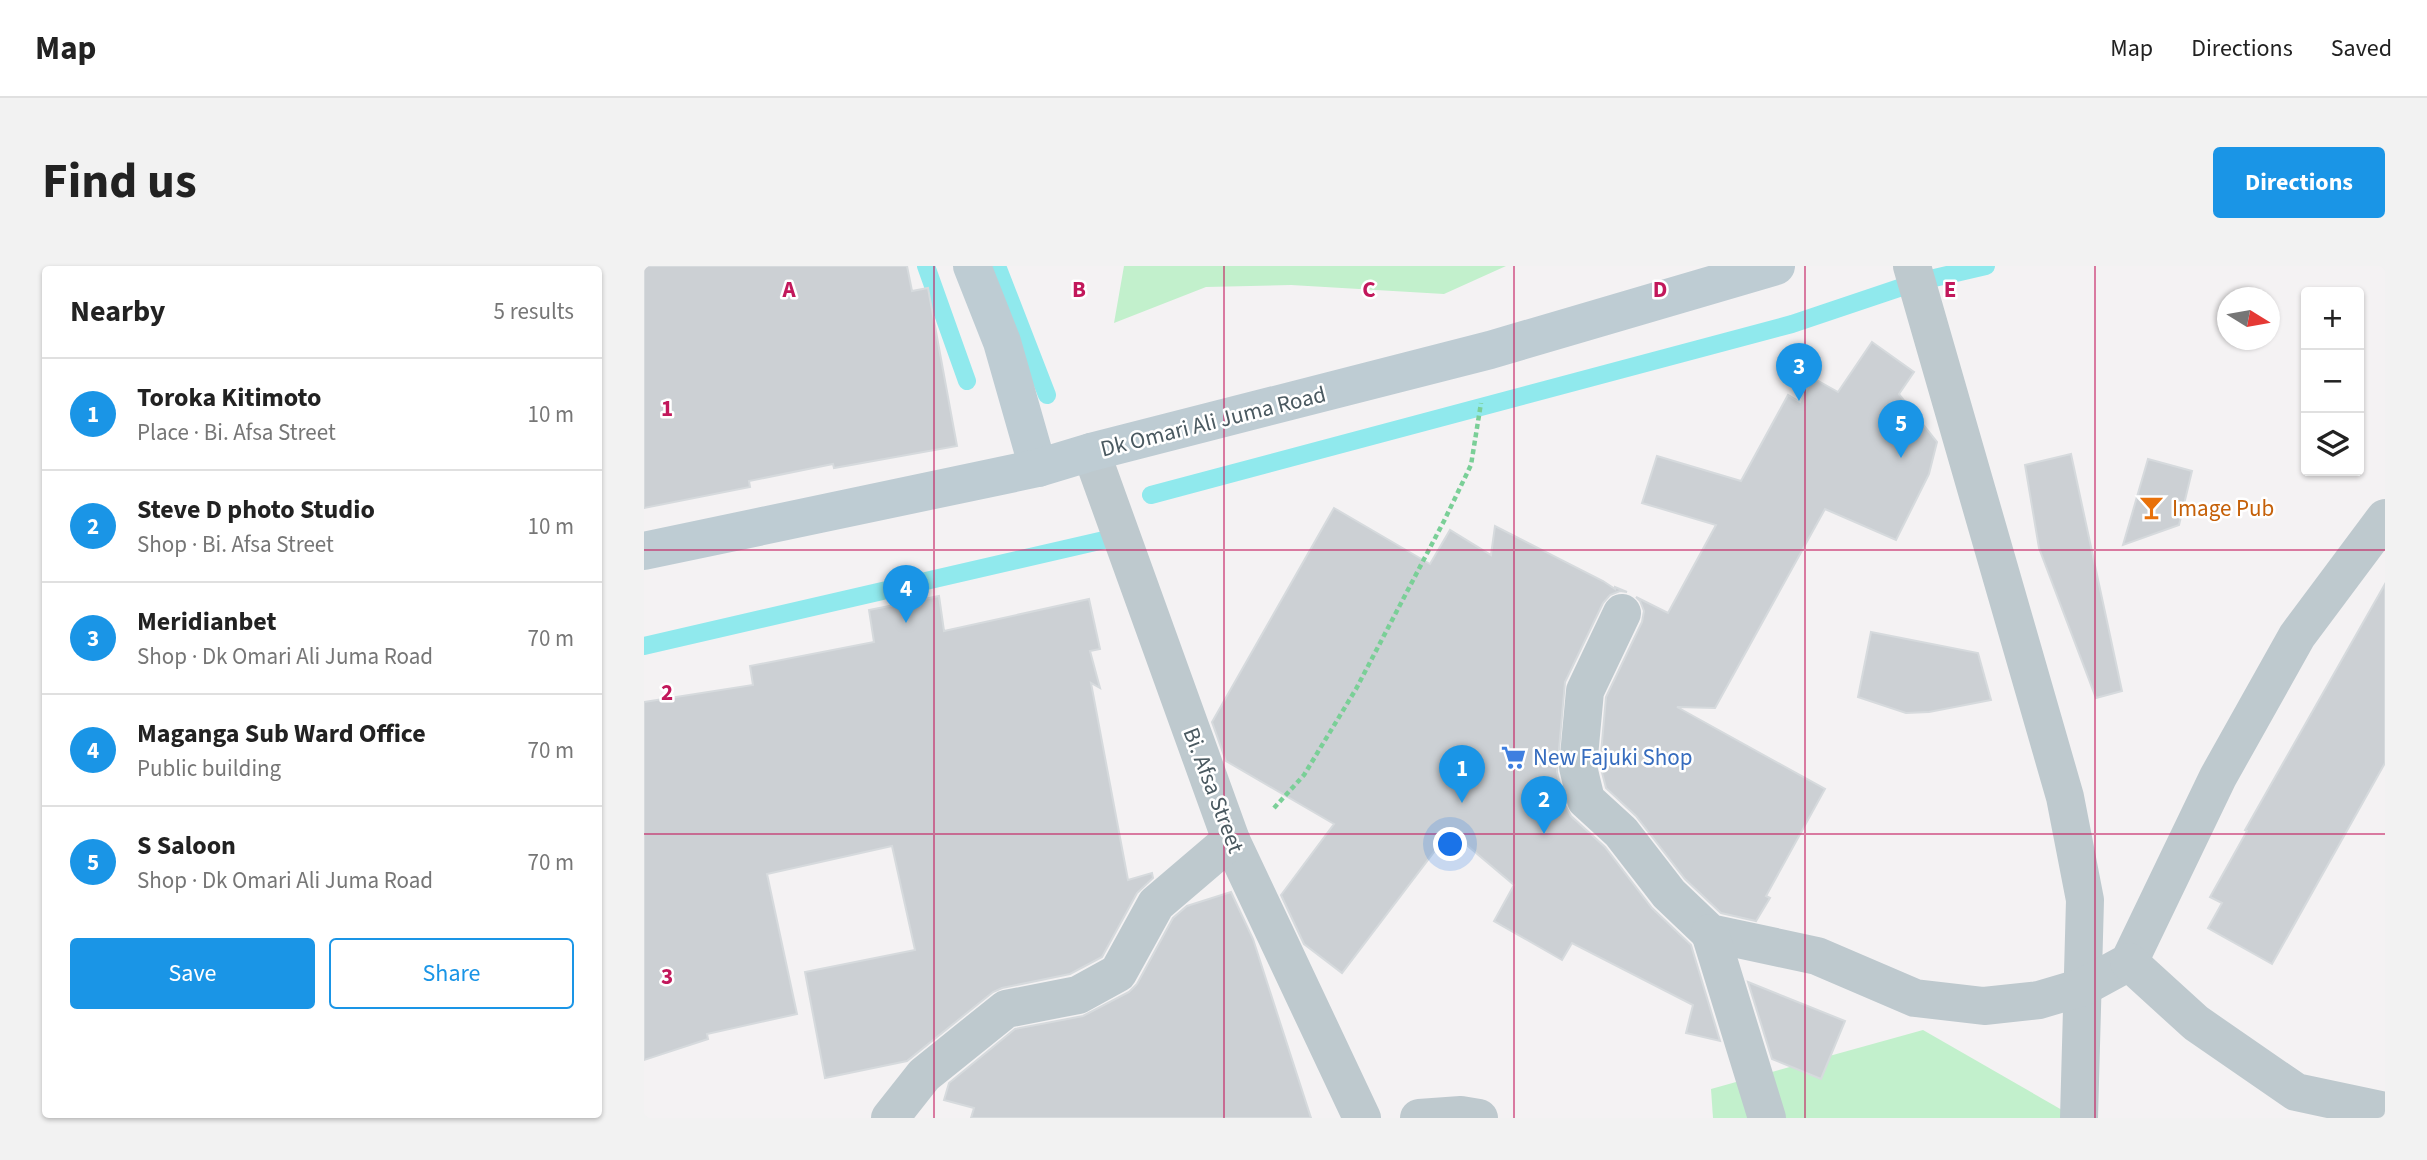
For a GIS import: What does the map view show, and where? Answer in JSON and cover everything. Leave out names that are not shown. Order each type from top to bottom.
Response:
[{"type":"street","points":[[972,266],[1002,342],[1038,468]]},
{"type":"street","name":"Dk Omari Ali Juma Road","points":[[644,551],[1038,468],[1490,350],[1776,266]]},
{"type":"street","points":[[1912,266],[2065,797],[2085,900],[2079,1118]]},
{"type":"street","name":"Bi. Afsa Street","points":[[1091,452],[1231,840],[1362,1118]]},
{"type":"street","points":[[1710,933],[1817,956],[1915,998],[1984,1006],[2039,1000],[2083,987],[2129,962],[2218,777],[2297,636],[2385,518]]},
{"type":"street","points":[[1622,613],[1585,691],[1578,767],[1586,800],[1621,832],[1669,894],[1710,933],[1768,1118]]},
{"type":"street","points":[[890,1118],[924,1074],[1006,1009],[1078,995],[1118,973],[1156,904],[1231,840]]},
{"type":"street","points":[[2129,962],[2196,1023],[2296,1092],[2385,1111]]},
{"type":"street","points":[[1419,1118],[1461,1115],[1479,1118]]},
{"type":"path","points":[[1231,840],[1275,807],[1304,775],[1356,689],[1471,465],[1490,350]]},
{"type":"green space","points":[[1124,266],[1506,266],[1444,294],[1291,285],[1206,287],[1114,323]]},
{"type":"green space","points":[[1923,1030],[2076,1118],[1713,1118],[1711,1089]]},
{"type":"building","points":[[644,266],[907,266],[912,291],[928,288],[957,446],[834,468],[833,464],[749,481],[750,487],[644,508]]},
{"type":"building","points":[[1872,342],[1914,372],[1899,394],[1937,442],[1929,474],[1896,540],[1825,509],[1715,708],[1677,707],[1825,789],[1766,896],[1770,898],[1756,921],[1721,913],[1685,879],[1636,816],[1606,788],[1600,765],[1606,697],[1642,622],[1644,611],[1636,597],[1668,613],[1716,525],[1642,503],[1657,456],[1741,481],[1788,395],[1800,402],[1813,378],[1838,392]]},
{"type":"building","points":[[2071,454],[2122,691],[2096,698],[2039,548],[2025,465]]},
{"type":"building","name":"Image Pub","points":[[2148,459],[2192,471],[2179,525],[2123,545]]},
{"type":"building","points":[[1334,508],[1430,564],[1450,530],[1491,555],[1495,526],[1615,589],[1627,592],[1620,591],[1610,595],[1603,603],[1565,682],[1557,772],[1565,805],[1571,816],[1605,847],[1652,908],[1691,945],[1720,1041],[1686,1033],[1693,1005],[1572,943],[1562,960],[1494,921],[1514,885],[1450,831],[1342,973],[1304,944],[1281,895],[1334,824],[1226,761],[1212,722]]},
{"type":"building","points":[[2385,584],[2385,763],[2272,964],[2208,928],[2222,903],[2210,897],[2247,831],[2245,830]]},
{"type":"building","points":[[939,596],[944,631],[1089,599],[1100,649],[1090,651],[1100,688],[1091,683],[1128,880],[1152,873],[1153,878],[1137,893],[1102,957],[1070,974],[993,992],[907,1061],[825,1078],[805,972],[915,950],[892,846],[767,874],[797,1014],[707,1034],[708,1039],[644,1060],[644,702],[753,685],[750,666],[874,642],[869,610]]},
{"type":"building","points":[[1871,632],[1978,653],[1991,700],[1929,712],[1906,713],[1858,697]]},
{"type":"building","points":[[1231,892],[1253,939],[1311,1118],[971,1118],[974,1108],[944,1100],[949,1083],[1015,1029],[1083,1016],[1129,992],[1137,984],[1173,918],[1187,906]]},
{"type":"building","points":[[1748,982],[1845,1021],[1821,1079],[1772,1059]]},
{"type":"waterway","points":[[926,266],[967,381]]},
{"type":"waterway","points":[[997,266],[1047,395]]},
{"type":"waterway","points":[[1151,495],[1792,324],[1917,282],[1986,266]]},
{"type":"waterway","points":[[644,646],[1104,540]]},
{"type":"place","name":"Meridianbet","points":[[1799,401]]},
{"type":"place","name":"S Saloon","points":[[1901,458]]},
{"type":"place","name":"Image Pub","points":[[2152,508]]},
{"type":"place","name":"Maganga Sub Ward Office","points":[[906,623]]},
{"type":"place","name":"New Fajuki Shop","points":[[1513,757]]},
{"type":"place","name":"Toroka Kitimoto","points":[[1462,803]]},
{"type":"place","name":"Steve D photo Studio","points":[[1544,834]]}]
